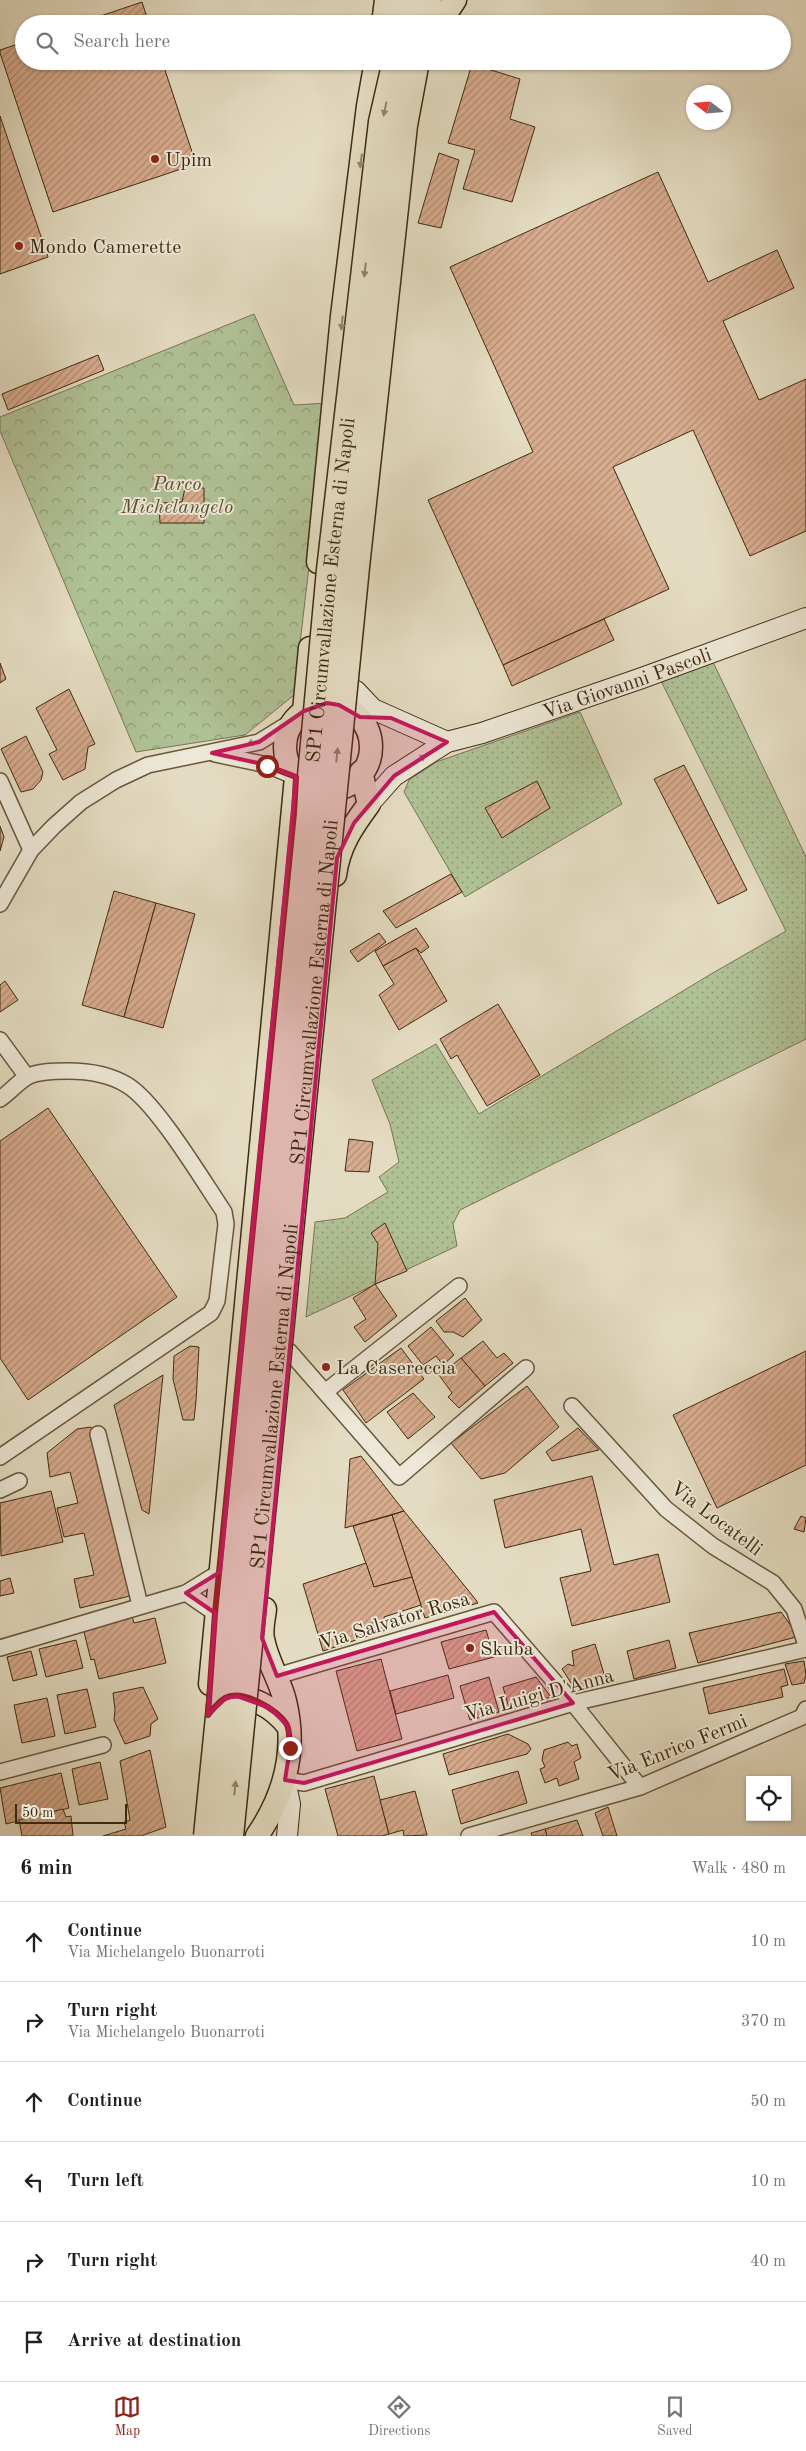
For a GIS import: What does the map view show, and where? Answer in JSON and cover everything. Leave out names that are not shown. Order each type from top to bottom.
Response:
[{"type":"highway","points":[[406,15],[409,0]]},
{"type":"highway","points":[[425,15],[428,0]]},
{"type":"highway","name":"SP1 Circumvallazione Esterna di Napoli","points":[[207,1836],[284,1071],[330,570],[382,122],[394,70]]},
{"type":"highway","name":"SP1 Circumvallazione Esterna di Napoli","points":[[230,1836],[357,558],[404,125],[414,70]]},
{"type":"main road","points":[[384,15],[386,0]]},
{"type":"main road","points":[[445,15],[455,0]]},
{"type":"main road","points":[[298,716],[342,316],[368,106],[374,70]]},
{"type":"main road","points":[[356,707],[326,704],[314,706],[298,716],[286,735],[284,750],[288,764],[296,777],[308,786],[322,791],[337,790],[351,784],[368,763],[371,751],[367,727],[356,707],[408,168],[426,70]]},
{"type":"main road","points":[[257,1836],[270,1816],[285,1780],[290,1748],[285,1702],[262,1638],[320,1012],[337,858],[344,840],[369,804],[361,772]]},
{"type":"main road","points":[[195,1836],[296,777]]},
{"type":"main road","points":[[208,1715],[226,1698],[236,1696],[258,1701],[280,1715],[288,1726]]},
{"type":"street","name":"Via Giovanni Pascoli","points":[[369,804],[394,776],[447,742],[482,733],[633,681],[806,618]]},
{"type":"street","points":[[356,707],[365,703],[391,718],[447,742]]},
{"type":"street","points":[[0,904],[31,850],[80,802],[116,780],[148,765],[259,742],[298,716]]},
{"type":"street","points":[[212,753],[267,766],[296,777]]},
{"type":"street","points":[[361,772],[394,776]]},
{"type":"street","points":[[0,781],[31,850]]},
{"type":"street","points":[[0,1040],[27,1077]]},
{"type":"street","points":[[0,1099],[27,1077],[50,1071],[83,1071],[107,1076],[127,1085],[144,1098],[158,1117],[224,1212],[226,1224],[218,1301],[211,1313],[0,1457]]},
{"type":"street","points":[[325,1392],[460,1286]]},
{"type":"street","points":[[289,1350],[399,1476],[526,1368]]},
{"type":"street","name":"Via Locatelli","points":[[572,1406],[666,1509],[713,1546],[773,1583],[794,1609],[806,1645]]},
{"type":"street","points":[[98,1434],[140,1605]]},
{"type":"street","points":[[0,1490],[19,1482]]},
{"type":"street","points":[[0,1647],[186,1593],[220,1572]]},
{"type":"street","points":[[186,1593],[215,1613]]},
{"type":"street","name":"Via Salvator Rosa","points":[[277,1676],[494,1612],[577,1708],[640,1787]]},
{"type":"street","name":"Via Luigi D'Anna","points":[[285,1780],[304,1783],[577,1708],[806,1649]]},
{"type":"street","name":"Via Enrico Fermi","points":[[470,1836],[640,1787],[805,1714]]},
{"type":"street","points":[[0,1772],[103,1745]]},
{"type":"street","points":[[285,1780],[290,1804],[287,1836]]},
{"type":"highlighted area","points":[[327,703],[339,705],[360,717],[391,718],[447,742],[394,776],[354,823],[337,858],[262,1638],[277,1676],[494,1612],[573,1703],[304,1783],[285,1780],[290,1748],[288,1726],[270,1708],[237,1696],[226,1698],[208,1715],[215,1613],[186,1593],[220,1572],[296,777],[267,765],[212,753],[259,742],[304,711]]},
{"type":"green space","name":"Parco Michelangelo","points":[[254,314],[294,405],[328,403],[294,695],[245,735],[136,752],[0,431],[0,417]]},
{"type":"green space","points":[[712,660],[806,857],[806,1039],[460,1210],[453,1224],[457,1246],[306,1317],[315,1222],[345,1218],[388,1192],[379,1177],[399,1162],[390,1124],[372,1080],[436,1044],[479,1114],[786,931],[660,679]]},
{"type":"green space","points":[[580,712],[622,804],[465,897],[404,792],[409,780],[436,762]]},
{"type":"building","points":[[142,2],[146,15],[104,15]]},
{"type":"building","points":[[15,45],[15,70],[165,70],[196,164],[53,212],[0,50]]},
{"type":"building","points":[[470,70],[491,70],[520,79],[510,119],[535,127],[512,202],[463,189],[475,150],[448,143]]},
{"type":"building","points":[[0,116],[48,257],[0,274]]},
{"type":"building","points":[[439,153],[459,160],[441,228],[418,223]]},
{"type":"building","points":[[658,172],[708,282],[777,250],[794,288],[723,321],[759,400],[806,379],[806,531],[750,556],[693,430],[613,467],[669,589],[503,665],[428,500],[533,452],[450,267]]},
{"type":"building","points":[[98,355],[104,370],[8,410],[2,394]]},
{"type":"building","points":[[185,488],[204,488],[204,523],[160,523],[159,503],[182,502]]},
{"type":"building","points":[[604,619],[614,640],[512,686],[503,665]]},
{"type":"building","points":[[0,663],[6,679],[0,683]]},
{"type":"building","points":[[69,689],[95,744],[88,747],[85,769],[63,780],[49,754],[57,750],[36,708]]},
{"type":"building","points":[[26,736],[43,772],[41,780],[33,789],[21,792],[1,749]]},
{"type":"building","points":[[684,765],[747,890],[718,904],[654,779]]},
{"type":"building","points":[[537,781],[550,808],[502,838],[485,808]]},
{"type":"building","points":[[0,826],[4,837],[0,851]]},
{"type":"building","points":[[451,874],[462,892],[396,928],[383,911]]},
{"type":"building","points":[[114,891],[156,903],[124,1017],[82,1005]]},
{"type":"building","points":[[156,903],[195,914],[163,1028],[124,1017]]},
{"type":"building","points":[[416,928],[429,947],[421,953],[416,948],[383,966],[375,951]]},
{"type":"building","points":[[379,933],[386,942],[358,962],[350,951]]},
{"type":"building","points":[[416,948],[447,1001],[399,1030],[379,995],[394,984],[383,966]]},
{"type":"building","points":[[5,981],[18,1000],[0,1012],[0,985]]},
{"type":"building","points":[[498,1004],[540,1075],[487,1106],[457,1055],[451,1059],[440,1039]]},
{"type":"building","points":[[48,1108],[177,1297],[28,1400],[0,1358],[0,1141]]},
{"type":"building","points":[[349,1139],[373,1142],[369,1172],[345,1171]]},
{"type":"building","points":[[385,1223],[407,1271],[375,1284],[378,1244],[371,1233]]},
{"type":"building","points":[[375,1284],[397,1316],[365,1342],[354,1327],[366,1319],[353,1298]]},
{"type":"building","points":[[465,1298],[482,1320],[463,1337],[453,1332],[444,1332],[436,1321]]},
{"type":"building","points":[[431,1327],[454,1355],[443,1365],[436,1356],[423,1365],[408,1346]]},
{"type":"building","points":[[483,1341],[497,1358],[504,1353],[513,1363],[485,1386],[461,1358]]},
{"type":"building","points":[[190,1346],[199,1347],[196,1401],[194,1420],[183,1420],[173,1379],[174,1356]]},
{"type":"building","points":[[401,1348],[424,1379],[366,1423],[343,1390]]},
{"type":"building","points":[[806,1351],[806,1465],[717,1508],[673,1415]]},
{"type":"building","points":[[461,1358],[485,1386],[459,1408],[448,1397],[452,1393],[439,1375]]},
{"type":"building","points":[[163,1375],[149,1514],[142,1510],[114,1405]]},
{"type":"building","points":[[527,1386],[559,1427],[505,1473],[481,1479],[451,1443]]},
{"type":"building","points":[[413,1393],[435,1417],[408,1439],[387,1412]]},
{"type":"building","points":[[91,1427],[130,1596],[80,1608],[74,1579],[94,1575],[84,1533],[64,1537],[57,1508],[78,1503],[70,1472],[50,1477],[47,1453],[77,1429]]},
{"type":"building","points":[[578,1428],[599,1450],[552,1461],[546,1452]]},
{"type":"building","points":[[361,1456],[404,1511],[345,1528],[350,1459]]},
{"type":"building","points":[[592,1476],[614,1565],[658,1554],[670,1602],[572,1626],[560,1578],[591,1571],[581,1529],[505,1548],[494,1500]]},
{"type":"building","points":[[51,1491],[63,1542],[1,1556],[0,1503]]},
{"type":"building","points":[[404,1511],[478,1603],[425,1618],[392,1515]]},
{"type":"building","points":[[392,1515],[412,1577],[374,1587],[353,1526]]},
{"type":"building","points":[[801,1516],[806,1518],[804,1532],[794,1529]]},
{"type":"building","points":[[366,1563],[374,1587],[412,1577],[421,1605],[384,1617],[386,1630],[323,1651],[303,1584]]},
{"type":"building","points":[[10,1578],[14,1593],[0,1596],[0,1581]]},
{"type":"building","points":[[781,1612],[794,1630],[796,1637],[698,1663],[689,1633]]},
{"type":"building","points":[[132,1616],[134,1623],[155,1618],[166,1663],[99,1679],[94,1659],[91,1660],[83,1628]]},
{"type":"building","points":[[486,1630],[494,1657],[449,1669],[441,1642]]},
{"type":"building","points":[[76,1640],[83,1668],[46,1677],[39,1649]]},
{"type":"building","points":[[669,1640],[676,1668],[634,1679],[627,1651]]},
{"type":"building","points":[[595,1644],[607,1684],[577,1692],[562,1669],[568,1664],[574,1666],[572,1651]]},
{"type":"building","points":[[31,1651],[37,1675],[13,1681],[7,1657]]},
{"type":"building","points":[[381,1659],[402,1739],[357,1751],[336,1671]]},
{"type":"building","points":[[804,1661],[806,1675],[804,1683],[792,1685],[785,1664]]},
{"type":"building","points":[[784,1669],[788,1685],[781,1687],[783,1697],[709,1714],[703,1688]]},
{"type":"building","points":[[448,1675],[454,1698],[396,1714],[390,1691]]},
{"type":"building","points":[[489,1677],[499,1712],[470,1720],[460,1686]]},
{"type":"building","points":[[536,1677],[551,1697],[509,1708],[503,1687]]},
{"type":"building","points":[[143,1687],[158,1719],[151,1724],[150,1736],[125,1744],[114,1720],[113,1693]]},
{"type":"building","points":[[87,1689],[96,1727],[65,1734],[57,1695]]},
{"type":"building","points":[[47,1698],[55,1736],[22,1743],[14,1705]]},
{"type":"building","points":[[508,1734],[528,1744],[531,1749],[527,1754],[449,1775],[443,1754]]},
{"type":"building","points":[[568,1742],[572,1746],[577,1744],[581,1758],[574,1762],[579,1779],[559,1786],[557,1778],[545,1783],[540,1769],[545,1767],[542,1760],[544,1750]]},
{"type":"building","points":[[150,1750],[166,1827],[141,1836],[103,1836],[126,1829],[124,1822],[130,1820],[120,1761]]},
{"type":"building","points":[[100,1762],[108,1799],[79,1805],[72,1769]]},
{"type":"building","points":[[518,1771],[527,1803],[461,1824],[452,1790]]},
{"type":"building","points":[[61,1773],[69,1808],[6,1824],[0,1788]]},
{"type":"building","points":[[374,1776],[389,1834],[382,1836],[338,1836],[325,1789]]},
{"type":"building","points":[[415,1791],[427,1835],[404,1836],[403,1830],[389,1834],[380,1800]]},
{"type":"building","points":[[608,1807],[617,1836],[603,1836],[595,1813]]},
{"type":"building","points":[[63,1809],[66,1817],[71,1816],[73,1836],[22,1836],[19,1820]]},
{"type":"building","points":[[577,1820],[583,1836],[547,1836],[545,1829]]},
{"type":"building","points":[[545,1829],[547,1836],[532,1836],[531,1833]]},
{"type":"place","name":"Upim","points":[[155,159]]},
{"type":"place","name":"Mondo Camerette","points":[[19,246]]},
{"type":"place","name":"La Casereccia","points":[[326,1367]]},
{"type":"place","name":"Skuba","points":[[470,1648]]},
{"type":"route","points":[[267,766],[296,777],[294,813],[215,1613],[208,1715],[215,1706],[226,1698],[236,1696],[258,1701],[280,1715],[288,1726],[290,1748]]}]
